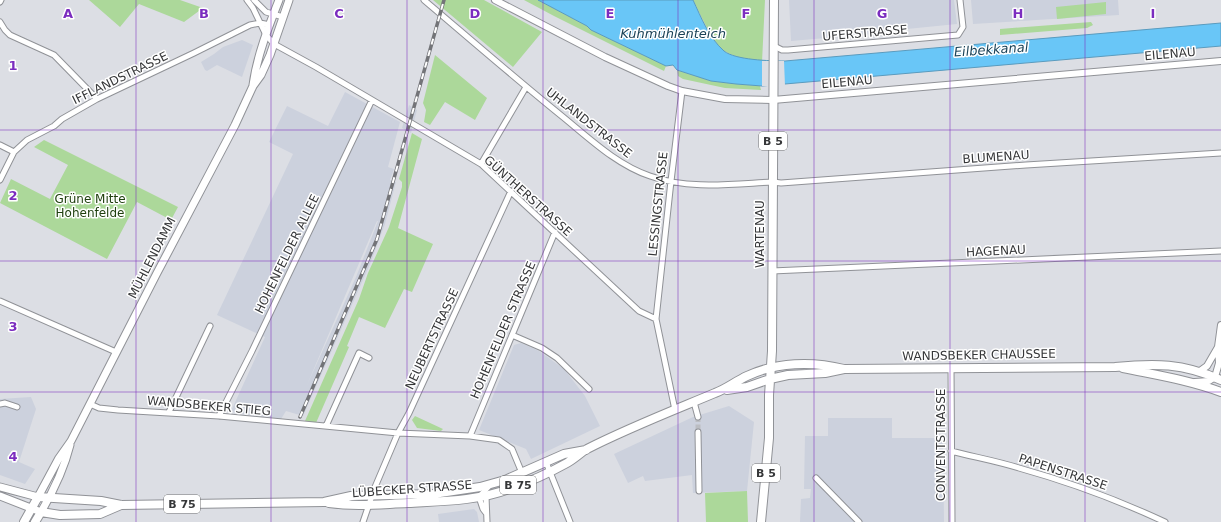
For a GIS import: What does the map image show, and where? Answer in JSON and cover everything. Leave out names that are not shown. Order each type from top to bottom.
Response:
[{"type":"main road","name":"MÜHLENDAMM","points":[[253,86],[255,70],[279,0]]},
{"type":"main road","name":"MÜHLENDAMM","points":[[38,498],[59,458],[71,441],[235,125],[253,86],[261,75],[274,44],[289,0]]},
{"type":"main road","name":"B 5","points":[[773,100],[774,0]]},
{"type":"main road","name":"WARTENAU","points":[[770,368],[773,100]]},
{"type":"main road","name":"WANDSBEKER CHAUSSEE","points":[[770,368],[792,364],[825,364],[844,369]]},
{"type":"main road","name":"WANDSBEKER CHAUSSEE","points":[[770,379],[788,374],[826,373],[844,369],[1115,367],[1148,364],[1175,366],[1200,371],[1218,379]]},
{"type":"main road","name":"WANDSBEKER CHAUSSEE","points":[[1115,367],[1169,377],[1221,392]]},
{"type":"main road","name":"B 5","points":[[761,522],[769,438],[768,418],[770,368]]},
{"type":"main road","name":"LÜBECKER STRASSE","points":[[0,487],[38,498],[101,501],[121,505],[324,502],[349,506],[444,501],[483,496],[511,489],[550,472],[568,463],[586,450],[722,390],[746,376],[770,368]]},
{"type":"main road","name":"LÜBECKER STRASSE","points":[[722,390],[747,386],[770,379]]},
{"type":"main road","name":"MÜHLENDAMM","points":[[41,512],[66,463],[71,441]]},
{"type":"main road","name":"LÜBECKER STRASSE","points":[[324,502],[351,496],[445,493],[490,485],[522,473],[564,454],[586,450]]},
{"type":"main road","name":"LÜBECKER STRASSE","points":[[0,496],[41,512],[60,516],[100,514],[121,505]]},
{"type":"main road","points":[[24,522],[38,498]]},
{"type":"main road","points":[[35,522],[41,512]]},
{"type":"street","name":"GÜNTHERSTRASSE","points":[[246,0],[253,8],[266,35],[274,44],[481,164],[639,311],[656,319]]},
{"type":"street","points":[[246,0],[253,14],[253,22],[250,25]]},
{"type":"street","points":[[254,0],[263,10],[283,17]]},
{"type":"street","name":"UHLANDSTRASSE","points":[[424,0],[526,87],[604,150],[627,166],[650,177],[683,184],[703,185],[773,182]]},
{"type":"street","name":"EILENAU","points":[[495,0],[605,57],[668,86],[682,91],[725,99],[773,100],[1221,60]]},
{"type":"street","name":"UFERSTRASSE","points":[[774,46],[782,50],[788,50],[958,35],[963,27],[960,0]]},
{"type":"street","points":[[0,22],[10,35],[54,55],[97,99]]},
{"type":"street","name":"IFFLANDSTRASSE","points":[[0,180],[14,152],[27,140],[54,126],[62,119],[97,99],[250,25],[260,23],[270,25]]},
{"type":"street","points":[[481,164],[526,87]]},
{"type":"street","name":"LESSINGSTRASSE","points":[[656,319],[682,91]]},
{"type":"street","name":"HOHENFELDER ALLEE","points":[[219,416],[372,100]]},
{"type":"street","points":[[0,145],[14,152]]},
{"type":"street","name":"BLUMENAU","points":[[773,182],[781,183],[1026,165],[1221,153]]},
{"type":"street","name":"NEUBERTSTRASSE","points":[[363,522],[368,505],[398,433],[409,413],[511,191]]},
{"type":"street","name":"HOHENFELDER STRASSE","points":[[470,436],[555,232]]},
{"type":"street","name":"HAGENAU","points":[[772,271],[1221,250]]},
{"type":"street","points":[[0,301],[116,352]]},
{"type":"street","points":[[656,319],[675,410]]},
{"type":"street","points":[[1193,383],[1218,379],[1221,325]]},
{"type":"street","points":[[169,412],[210,326]]},
{"type":"street","points":[[512,335],[542,348],[557,358],[589,389]]},
{"type":"street","points":[[1200,371],[1207,366],[1219,348]]},
{"type":"street","points":[[326,426],[359,353],[369,358]]},
{"type":"street","name":"CONVENTSTRASSE","points":[[951,368],[952,522]]},
{"type":"street","points":[[694,402],[698,417]]},
{"type":"street","points":[[0,404],[16,407]]},
{"type":"street","name":"WANDSBEKER STIEG","points":[[90,404],[99,408],[219,416],[398,433],[470,436],[499,440],[510,446],[516,456],[522,473]]},
{"type":"street","points":[[698,432],[699,491]]},
{"type":"street","name":"PAPENSTRASSE","points":[[951,451],[1018,467],[1060,480],[1112,499],[1164,522]]},
{"type":"street","points":[[546,462],[570,522]]},
{"type":"street","points":[[816,478],[859,522]]},
{"type":"street","points":[[487,522],[486,513],[488,509],[483,496],[490,485]]},
{"type":"shaded area","points":[[789,0],[954,0],[957,24],[897,30],[896,32],[791,41]]},
{"type":"shaded area","points":[[971,0],[1118,0],[1119,15],[973,24]]},
{"type":"shaded area","points":[[242,40],[253,45],[242,77],[217,65],[207,71],[205,70],[201,62],[223,47]]},
{"type":"shaded area","points":[[345,92],[400,122],[388,167],[394,169],[390,180],[396,182],[385,224],[370,264],[303,416],[286,411],[281,419],[234,413],[232,409],[265,337],[217,315],[293,154],[269,142],[287,106],[328,126]],"holes":[[[378,221],[356,277],[307,385]]]},
{"type":"shaded area","points":[[409,105],[417,110],[411,133],[402,128]]},
{"type":"shaded area","points":[[521,343],[539,351],[564,369],[585,396],[600,426],[531,459],[526,449],[479,430],[514,345]]},
{"type":"shaded area","points":[[31,397],[36,409],[19,462],[35,469],[25,484],[0,475],[0,399]]},
{"type":"shaded area","points":[[729,406],[754,422],[747,491],[693,493],[692,475],[645,481],[643,476],[628,483],[614,454],[693,417]]},
{"type":"shaded area","points":[[828,418],[892,418],[892,438],[943,438],[944,522],[800,522],[801,499],[810,498],[811,489],[804,489],[805,436],[828,436]]},
{"type":"shaded area","points":[[474,509],[477,512],[479,522],[439,522],[438,514]]},
{"type":"green space","points":[[89,0],[180,0],[203,8],[184,22],[139,4],[120,27]]},
{"type":"green space","points":[[433,0],[484,0],[542,32],[513,67]]},
{"type":"green space","points":[[524,0],[538,0],[587,26],[591,30],[666,66],[664,71],[554,16]]},
{"type":"green space","points":[[693,0],[765,0],[762,62],[734,56],[721,48],[716,43]]},
{"type":"green space","points":[[1106,2],[1106,14],[1057,19],[1056,7]]},
{"type":"green space","points":[[1091,22],[1093,25],[1087,28],[1000,35],[1000,29]]},
{"type":"green space","points":[[435,55],[487,98],[475,120],[445,102],[430,125],[424,122],[426,110],[423,103]]},
{"type":"green space","points":[[677,70],[711,81],[760,86],[761,90],[725,88],[683,79],[678,76]]},
{"type":"green space","points":[[412,133],[422,139],[398,228],[433,244],[412,292],[404,289],[385,328],[359,317],[347,346],[349,347],[316,423],[305,421],[389,227],[402,187],[402,182],[399,179]]},
{"type":"green space","name":"Grüne Mitte Hohenfelde","points":[[44,140],[178,207],[171,220],[137,202],[107,259],[0,203],[11,179],[50,199],[68,165],[34,147]]},
{"type":"green space","points":[[415,416],[443,429],[441,431],[417,428],[412,420]]},
{"type":"green space","points":[[747,491],[748,522],[706,522],[705,493]]},
{"type":"water","points":[[538,0],[693,0],[710,34],[724,51],[744,58],[762,60],[785,61],[1221,23],[1221,46],[762,86],[711,81],[677,70],[673,65],[666,66],[591,30],[587,26]]},
{"type":"pier","points":[[762,61],[784,61],[785,86],[762,86]]},
{"type":"tunnel","points":[[698,417],[698,432]]},
{"type":"railway","points":[[300,417],[377,239],[444,0]]},
{"type":"water label","name":"Kuhmühlenteich","points":[[673,33]]},
{"type":"water label","name":"Eilbekkanal","points":[[991,49]]}]
